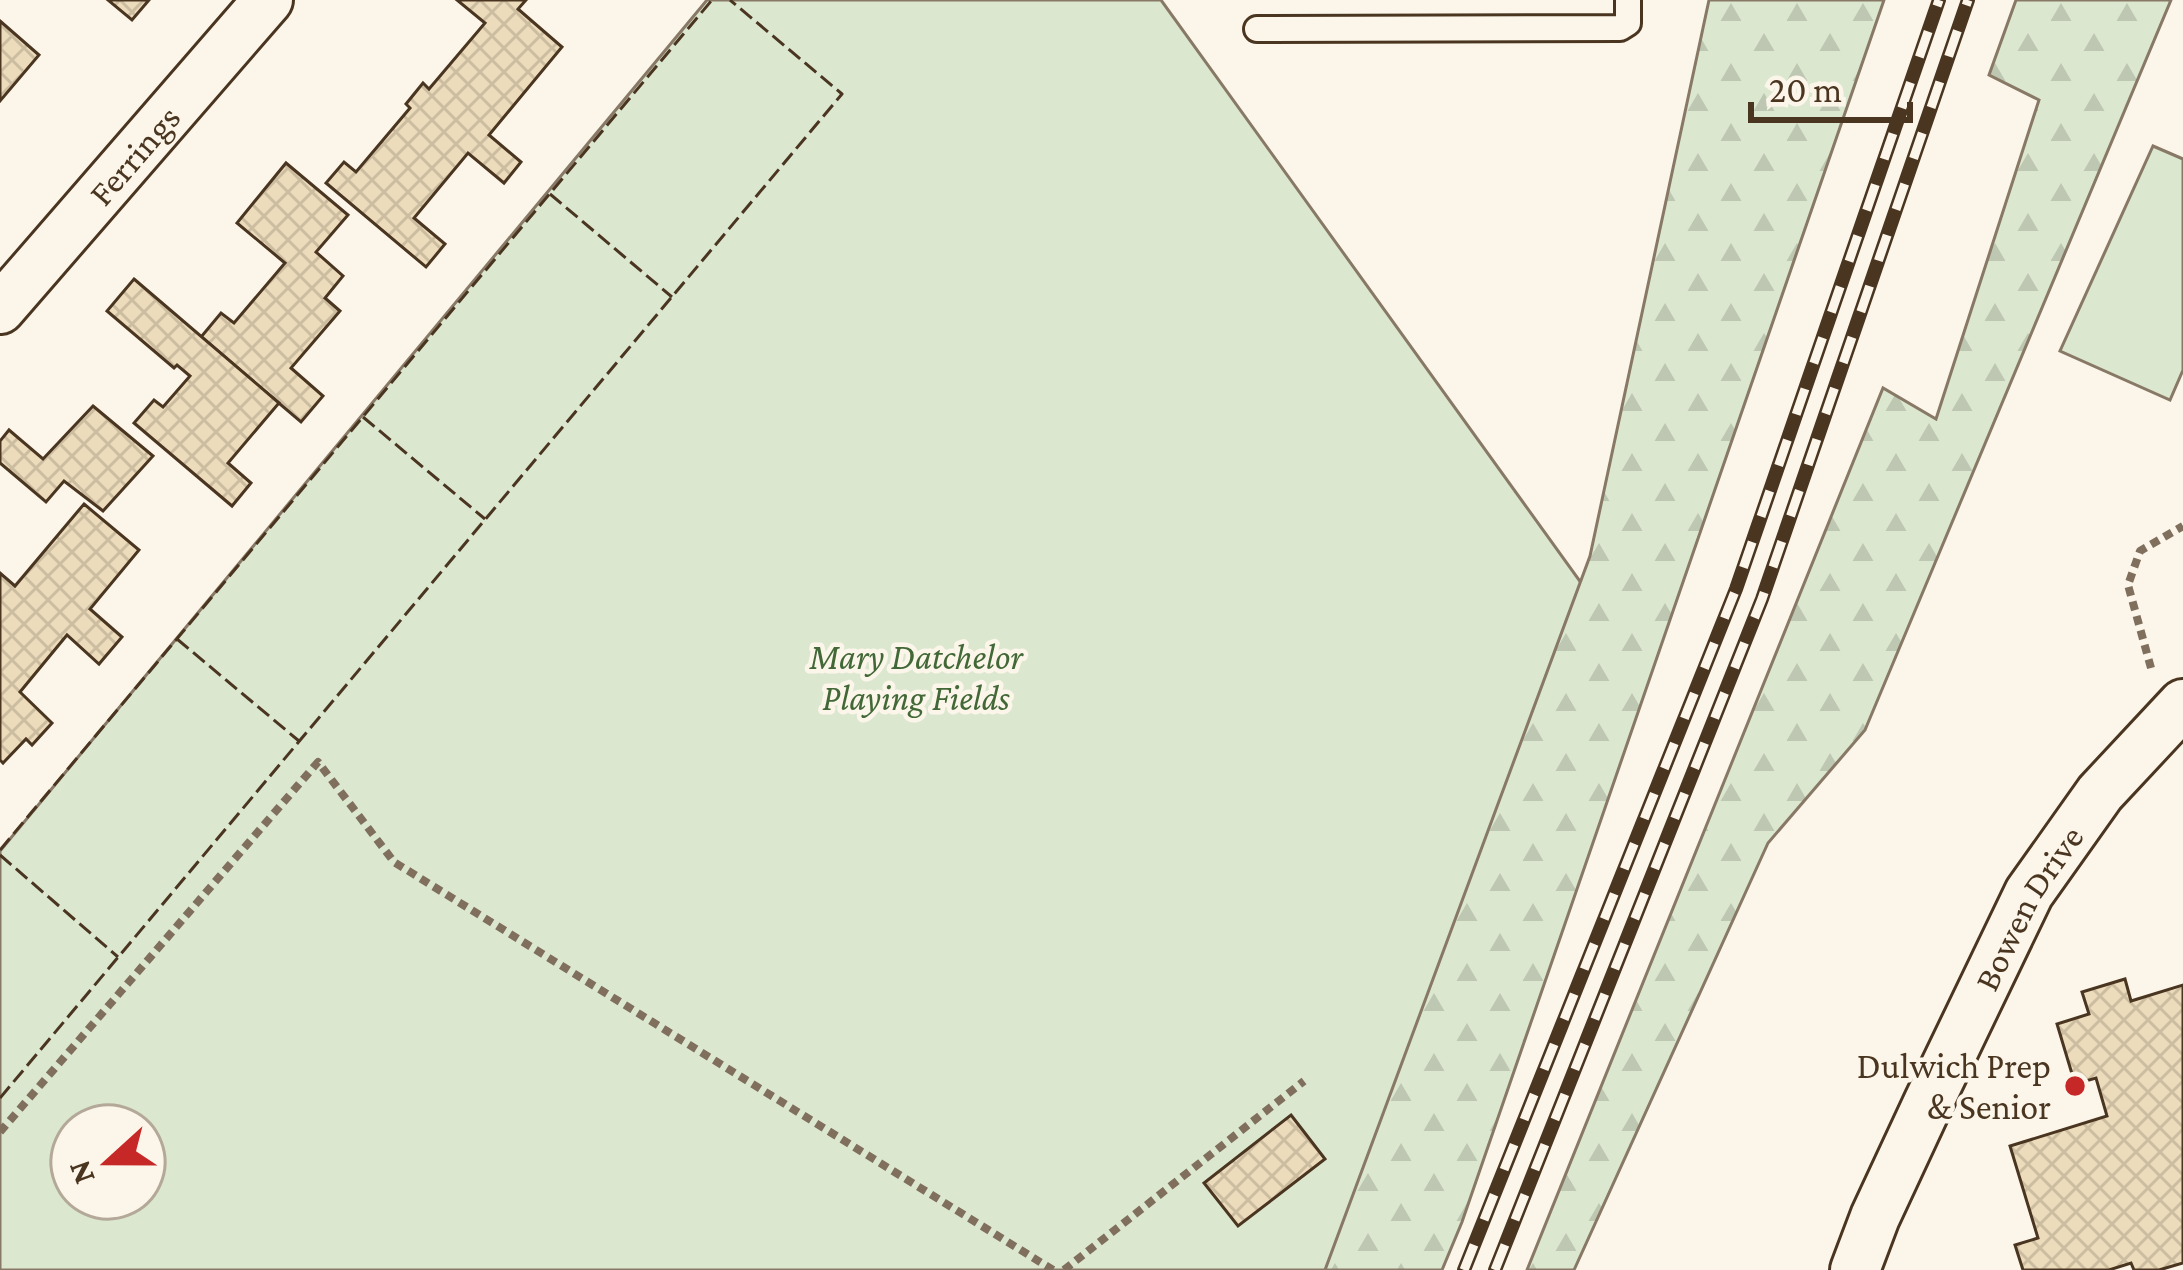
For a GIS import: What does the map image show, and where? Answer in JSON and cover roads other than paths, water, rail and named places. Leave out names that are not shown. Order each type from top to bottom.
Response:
[{"type":"street","name":"Ferrings","points":[[0,309],[268,0]]},
{"type":"street","name":"Bowen Drive","points":[[1855,1270],[1875,1217],[2029,893],[2171,696]]},
{"type":"lane","points":[[1257,29],[1620,28],[1628,23],[1628,0]]},
{"type":"railway","points":[[1464,1270],[1736,589],[1939,0]]},
{"type":"railway","points":[[1495,1270],[1762,599],[1968,0]]},
{"type":"place","name":"Dulwich Prep & Senior","points":[[2075,1086]]},
{"type":"park label","name":"Mary Datchelor Playing Fields","points":[[916,676]]}]
